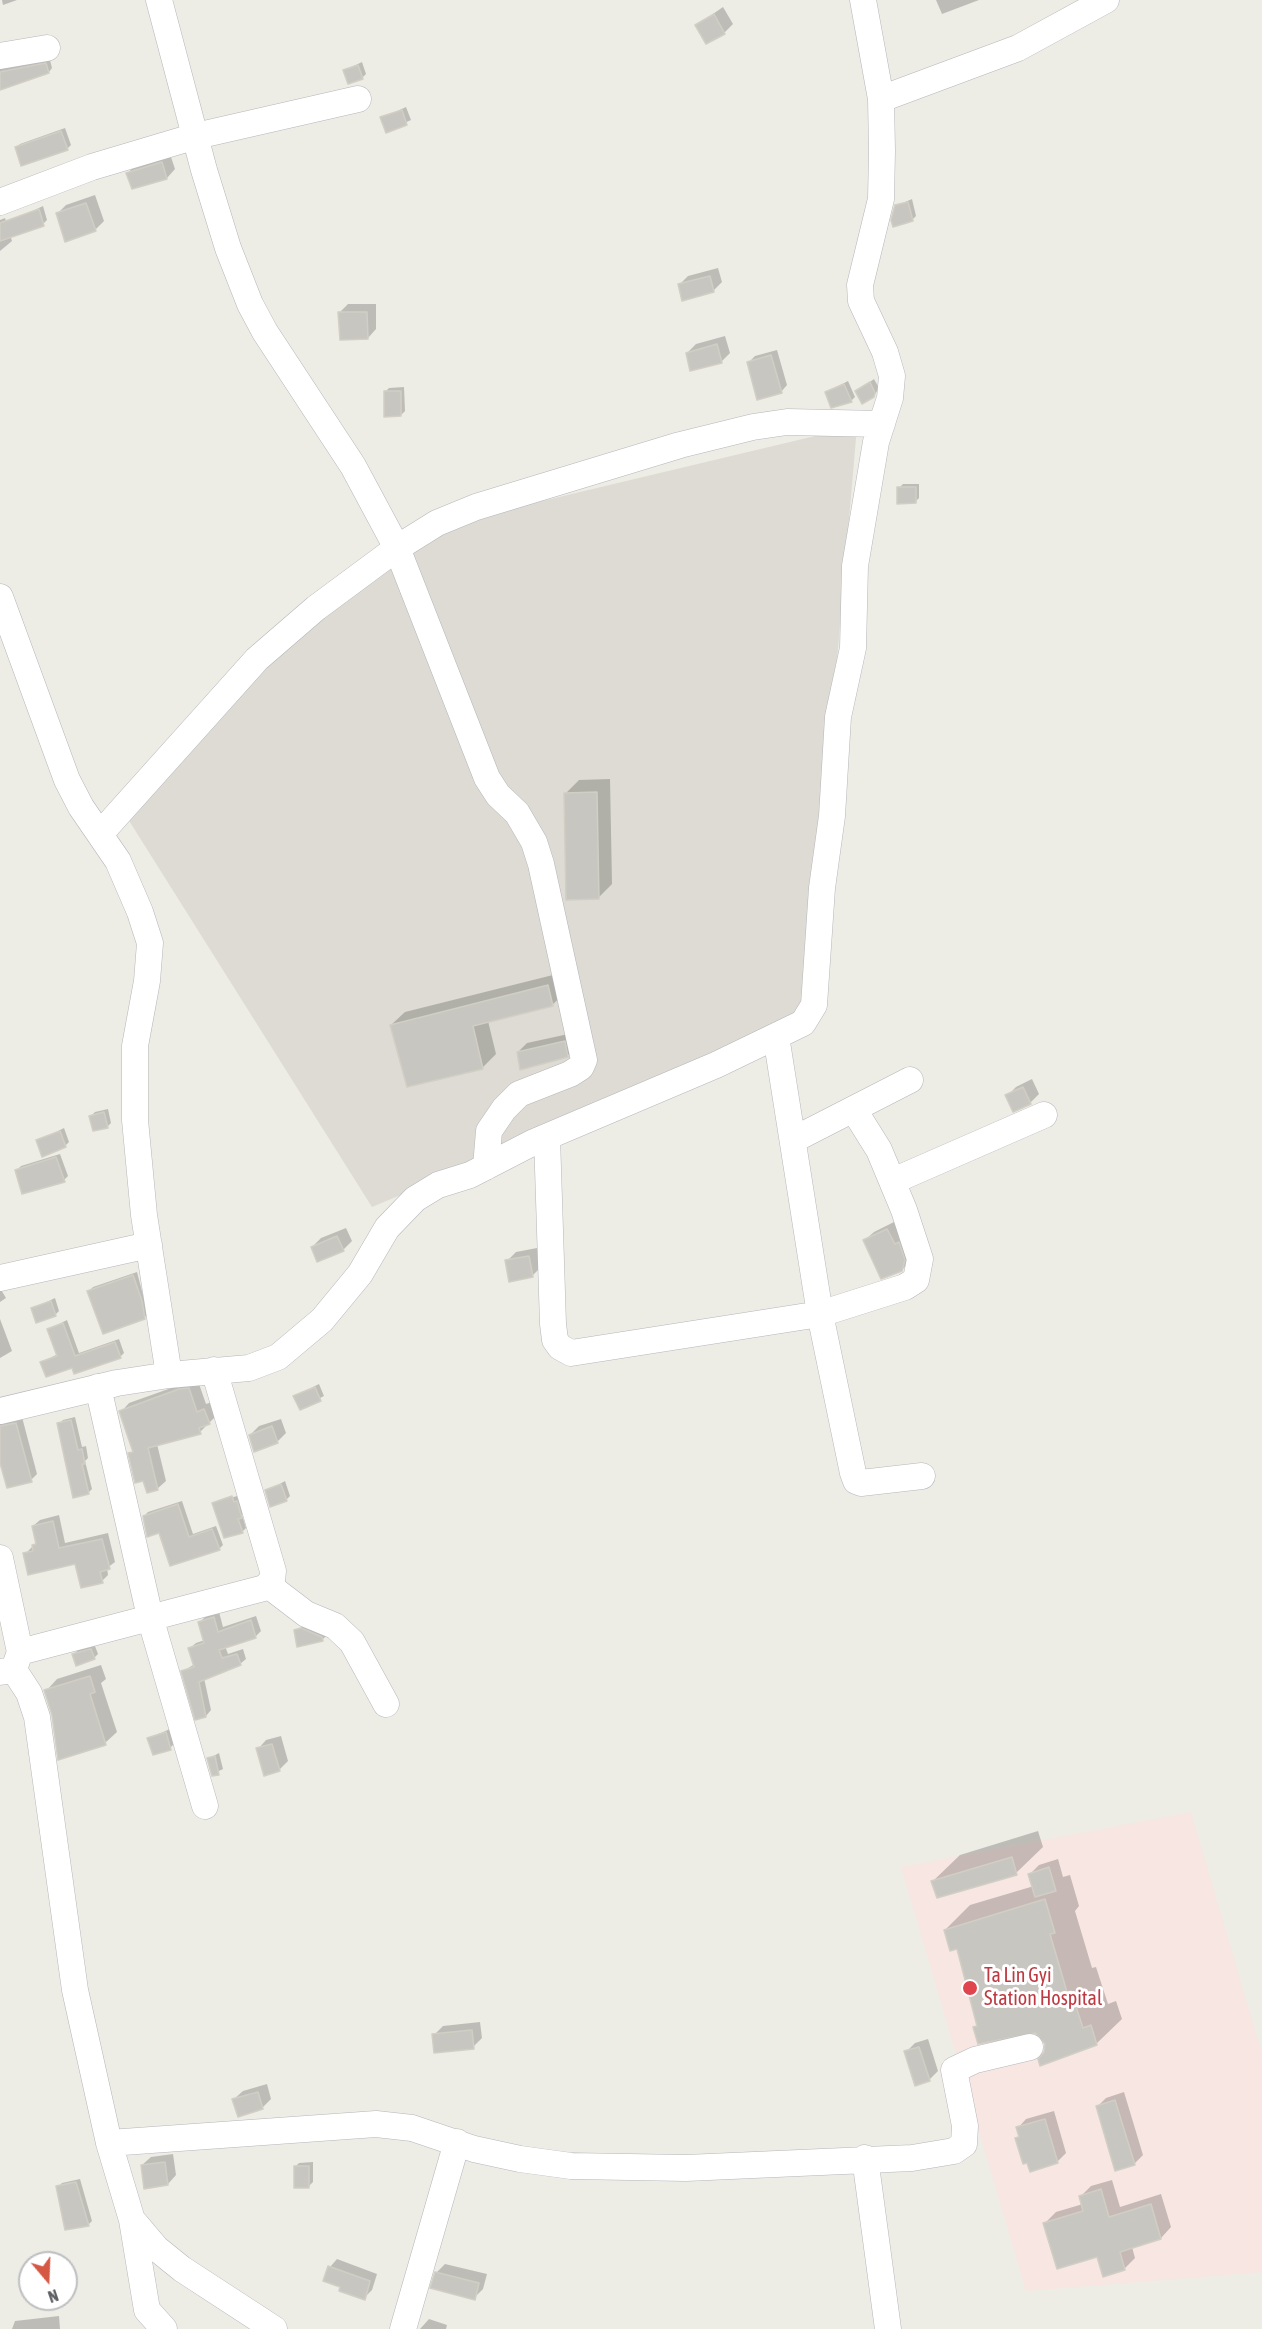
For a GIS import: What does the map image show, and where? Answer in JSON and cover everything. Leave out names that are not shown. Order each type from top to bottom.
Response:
[{"type":"street","points":[[159,0],[228,248],[250,304],[265,332],[348,457],[397,548],[487,778],[498,795],[517,813],[534,842],[541,864],[584,1060],[581,1067],[570,1074],[519,1094],[504,1109],[489,1131],[486,1167]]},
{"type":"street","points":[[0,1411],[98,1387],[169,1375],[249,1368],[278,1357],[322,1320],[360,1274],[387,1228],[405,1207],[438,1185],[486,1167],[547,1137],[716,1065],[803,1023],[814,1005],[838,717],[853,648],[855,566],[876,442],[890,398],[892,376],[885,352],[861,301],[860,285],[881,199],[881,99],[863,0]]},
{"type":"street","points":[[881,99],[1018,48],[1106,0]]},
{"type":"street","points":[[0,56],[47,48]]},
{"type":"street","points":[[0,202],[92,167],[196,136],[358,99]]},
{"type":"street","points":[[100,834],[257,659],[316,608],[397,548],[437,523],[476,507],[680,445],[753,427],[788,422],[882,424]]},
{"type":"street","points":[[0,597],[67,780],[81,807],[118,861],[140,912],[150,943],[147,981],[135,1046],[135,1120],[149,1245],[169,1375]]},
{"type":"street","points":[[776,1036],[820,1314],[856,1481],[861,1484],[922,1476]]},
{"type":"street","points":[[793,1140],[910,1080]]},
{"type":"street","points":[[547,1137],[553,1324],[555,1340],[560,1347],[571,1353],[820,1314],[905,1287],[916,1280],[920,1259],[893,1181],[879,1150],[854,1110]]},
{"type":"street","points":[[893,1181],[1044,1115]]},
{"type":"street","points":[[0,1278],[149,1245]]},
{"type":"street","points":[[11,1665],[150,1617],[268,1585],[272,1581],[273,1571],[214,1370]]},
{"type":"street","points":[[98,1387],[150,1617],[205,1806]]},
{"type":"street","points":[[0,1558],[11,1665],[29,1693],[37,1717],[75,1990],[109,2143],[132,2220],[144,2319],[164,2329]]},
{"type":"street","points":[[268,1585],[306,1614],[335,1626],[352,1642],[387,1704]]},
{"type":"street","points":[[109,2143],[376,2124],[412,2128],[474,2149],[520,2159],[571,2166],[686,2168],[865,2158],[912,2158],[954,2151],[964,2144],[965,2126],[954,2070],[975,2060],[1030,2047]]},
{"type":"street","points":[[403,2329],[458,2142]]},
{"type":"street","points":[[865,2158],[888,2329]]},
{"type":"street","points":[[132,2220],[156,2248],[182,2269],[274,2329]]},
{"type":"shaded area","points":[[857,426],[807,1010],[536,1138],[372,1207],[128,819],[286,637],[446,524]]},
{"type":"shaded area","points":[[1191,1812],[1262,2054],[1262,2272],[1026,2291],[901,1867]]},
{"type":"building","points":[[714,14],[725,34],[706,44],[695,25]]},
{"type":"building","points":[[46,63],[49,73],[0,90],[0,72]]},
{"type":"building","points":[[358,65],[363,79],[348,84],[343,70]]},
{"type":"building","points":[[402,110],[407,125],[386,133],[380,117]]},
{"type":"building","points":[[61,131],[68,150],[21,166],[15,147]]},
{"type":"building","points":[[162,162],[167,179],[132,189],[126,173]]},
{"type":"building","points":[[908,202],[913,221],[893,227],[891,220],[895,205]]},
{"type":"building","points":[[86,203],[96,231],[65,242],[56,213]]},
{"type":"building","points":[[39,209],[44,226],[0,241],[0,223]]},
{"type":"building","points":[[710,276],[714,292],[682,301],[678,284]]},
{"type":"building","points":[[338,312],[367,312],[368,339],[340,340]]},
{"type":"building","points":[[717,344],[722,363],[690,371],[686,353]]},
{"type":"building","points":[[771,355],[782,393],[757,400],[747,362]]},
{"type":"building","points":[[870,382],[875,393],[874,397],[862,404],[855,391]]},
{"type":"building","points":[[844,384],[852,402],[831,408],[825,392]]},
{"type":"building","points":[[384,391],[401,391],[401,416],[384,417]]},
{"type":"building","points":[[897,487],[916,487],[916,503],[897,504]]},
{"type":"building","points":[[597,792],[599,899],[566,900],[564,793]]},
{"type":"building","points":[[548,985],[553,1006],[473,1026],[483,1069],[407,1087],[390,1025]]},
{"type":"building","points":[[565,1041],[568,1057],[520,1070],[517,1052]]},
{"type":"building","points":[[1023,1087],[1031,1104],[1013,1112],[1005,1095]]},
{"type":"building","points":[[104,1112],[108,1128],[93,1131],[89,1116]]},
{"type":"building","points":[[60,1131],[66,1147],[42,1157],[36,1140]]},
{"type":"building","points":[[56,1157],[65,1182],[22,1194],[15,1170]]},
{"type":"building","points":[[887,1229],[895,1244],[899,1242],[905,1260],[902,1271],[881,1279],[863,1240]]},
{"type":"building","points":[[337,1236],[344,1251],[317,1262],[311,1247]]},
{"type":"building","points":[[529,1256],[533,1277],[509,1282],[505,1260]]},
{"type":"building","points":[[133,1275],[142,1301],[145,1319],[103,1334],[87,1291]]},
{"type":"building","points":[[51,1301],[56,1316],[36,1323],[31,1308]]},
{"type":"building","points":[[63,1323],[75,1356],[115,1342],[121,1358],[74,1374],[72,1368],[46,1377],[40,1362],[57,1356],[47,1329]]},
{"type":"building","points":[[315,1387],[321,1401],[300,1410],[293,1396]]},
{"type":"building","points":[[189,1388],[197,1412],[204,1409],[210,1424],[199,1428],[201,1434],[148,1448],[158,1490],[147,1493],[143,1481],[135,1483],[128,1453],[133,1452],[119,1411],[179,1389]]},
{"type":"building","points":[[71,1420],[78,1450],[82,1449],[85,1464],[82,1464],[89,1494],[73,1498],[57,1423]]},
{"type":"building","points":[[16,1423],[32,1482],[7,1488],[0,1463],[0,1426]]},
{"type":"building","points":[[272,1426],[278,1443],[254,1452],[249,1435]]},
{"type":"building","points":[[281,1484],[287,1501],[270,1507],[265,1490]]},
{"type":"building","points":[[232,1496],[234,1502],[237,1501],[242,1518],[238,1519],[243,1533],[224,1538],[212,1503]]},
{"type":"building","points":[[178,1504],[189,1537],[212,1529],[220,1550],[170,1566],[159,1533],[147,1537],[143,1516]]},
{"type":"building","points":[[53,1521],[59,1548],[102,1539],[110,1569],[100,1572],[103,1583],[81,1588],[75,1564],[28,1575],[23,1553],[33,1551],[32,1545],[36,1544],[32,1526]]},
{"type":"building","points":[[214,1617],[218,1632],[251,1620],[256,1638],[219,1650],[222,1658],[237,1654],[241,1665],[199,1682],[206,1717],[195,1720],[181,1671],[194,1667],[188,1648],[204,1643],[198,1622]]},
{"type":"building","points":[[301,1628],[322,1637],[323,1641],[297,1647],[294,1630]]},
{"type":"building","points":[[91,1649],[95,1659],[76,1666],[72,1654]]},
{"type":"building","points":[[90,1676],[95,1692],[90,1694],[106,1745],[58,1760],[52,1715],[44,1690]]},
{"type":"building","points":[[166,1732],[171,1750],[153,1755],[147,1738]]},
{"type":"building","points":[[272,1744],[280,1771],[264,1776],[256,1748]]},
{"type":"building","points":[[215,1756],[219,1775],[212,1776],[207,1758]]},
{"type":"building","points":[[1012,1857],[1017,1875],[937,1898],[931,1881]]},
{"type":"building","points":[[1049,1867],[1056,1891],[1035,1897],[1028,1874]]},
{"type":"building","points":[[1045,1899],[1055,1933],[1050,1934],[1067,1992],[1071,1991],[1083,2028],[1091,2025],[1097,2045],[1040,2066],[1038,2059],[1044,2052],[1045,2044],[1035,2033],[978,2044],[973,2027],[977,2026],[957,1949],[950,1951],[944,1930]]},
{"type":"building","points":[[472,2030],[474,2049],[434,2053],[432,2034]]},
{"type":"building","points":[[919,2047],[930,2081],[915,2086],[904,2051]]},
{"type":"building","points":[[258,2092],[263,2109],[238,2117],[232,2099]]},
{"type":"building","points":[[1115,2100],[1135,2165],[1115,2171],[1096,2106]]},
{"type":"building","points":[[1045,2119],[1058,2163],[1030,2172],[1027,2163],[1023,2164],[1015,2138],[1019,2137],[1016,2127]]},
{"type":"building","points":[[165,2162],[168,2185],[144,2189],[141,2165]]},
{"type":"building","points":[[294,2166],[309,2166],[309,2188],[294,2188]]},
{"type":"building","points":[[76,2182],[89,2226],[65,2230],[56,2186]]},
{"type":"building","points":[[1101,2189],[1109,2217],[1151,2204],[1161,2239],[1120,2252],[1125,2270],[1103,2277],[1097,2257],[1057,2269],[1043,2223],[1083,2211],[1079,2196]]},
{"type":"building","points":[[328,2266],[370,2281],[365,2300],[339,2291],[340,2287],[323,2281]]},
{"type":"building","points":[[435,2272],[479,2283],[475,2300],[430,2288]]},
{"type":"place","name":"Ta Lin Gyi Station Hospital","points":[[970,1988]]}]
